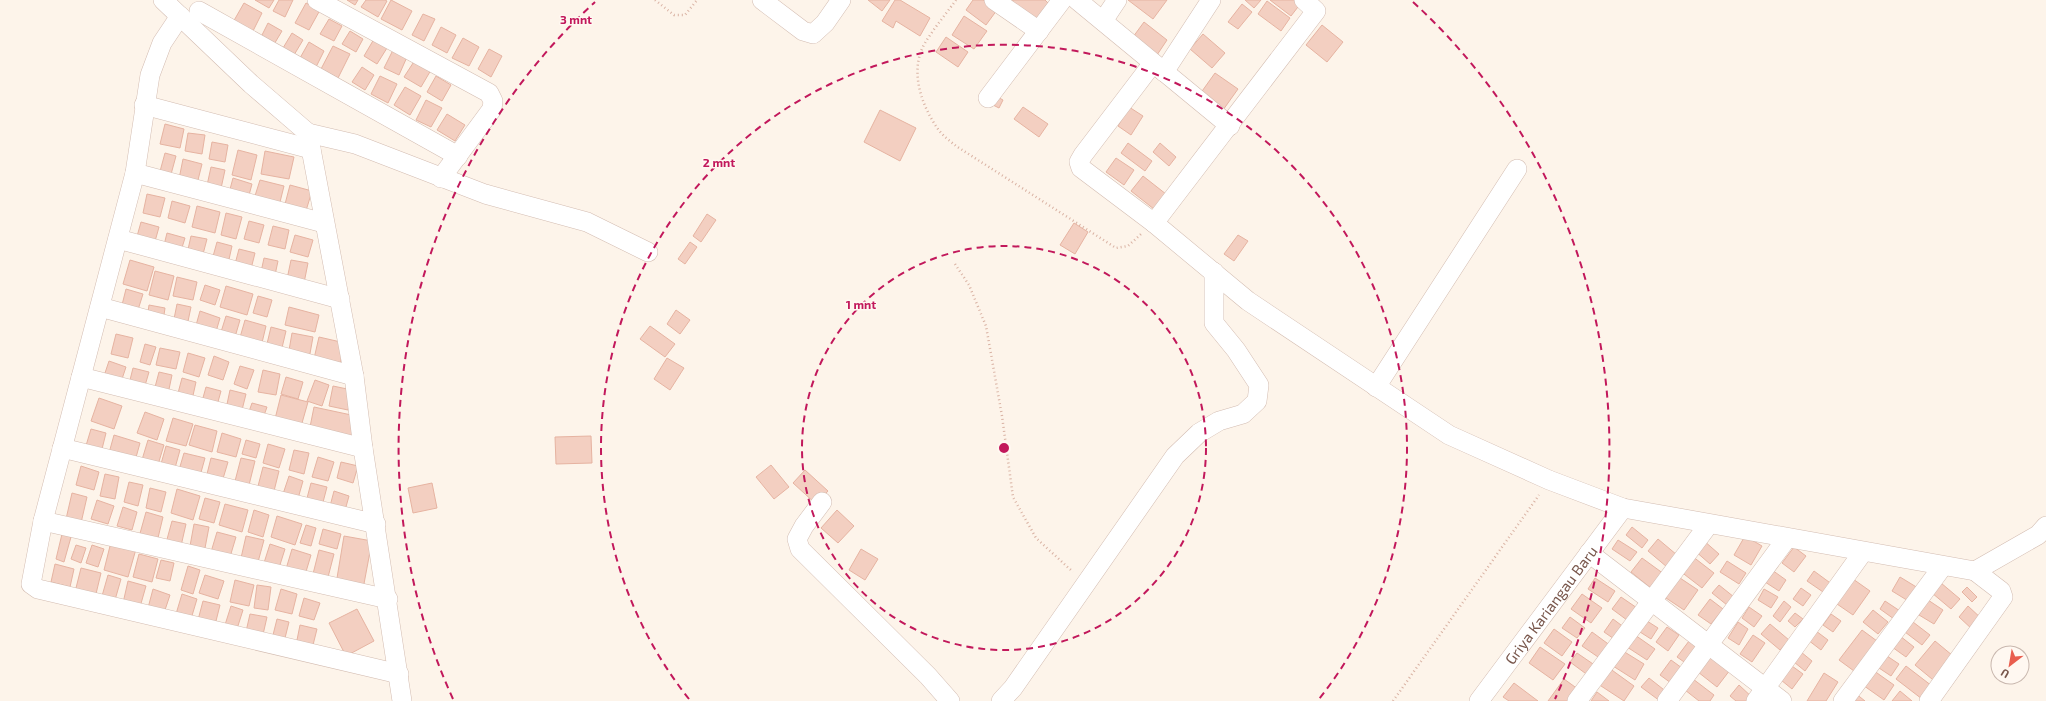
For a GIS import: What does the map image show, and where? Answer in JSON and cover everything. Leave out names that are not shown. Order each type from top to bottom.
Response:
[{"type":"street","points":[[163,0],[194,14],[458,156]]},
{"type":"street","points":[[317,0],[489,93],[493,101],[492,109],[441,178]]},
{"type":"street","points":[[762,0],[803,31],[813,34],[825,23],[841,0]]},
{"type":"street","points":[[994,0],[1039,31]]},
{"type":"street","points":[[988,98],[1062,0]]},
{"type":"street","points":[[1077,0],[1230,126]]},
{"type":"street","points":[[1103,21],[1117,0]]},
{"type":"street","points":[[1211,0],[1158,68],[1080,162],[1081,168],[1154,223],[1248,301],[1449,435],[1549,480],[1623,508],[1975,572],[2001,591],[2003,597],[1929,701]]},
{"type":"street","points":[[1154,223],[1230,126],[1315,4]]},
{"type":"street","points":[[194,14],[162,43],[150,75],[144,105],[135,173],[43,521],[32,584],[38,589],[399,674]]},
{"type":"street","points":[[194,14],[251,84],[310,141],[324,223],[354,376],[363,448],[388,599],[402,701]]},
{"type":"street","points":[[144,105],[310,141],[355,144],[485,194],[587,222],[648,252]]},
{"type":"street","points":[[1376,387],[1517,169]]},
{"type":"street","points":[[135,173],[324,223]]},
{"type":"street","points":[[118,238],[340,299]]},
{"type":"street","points":[[1001,701],[1012,688],[1175,456],[1199,433],[1219,421],[1243,414],[1257,401],[1259,385],[1239,354],[1214,323],[1214,272]]},
{"type":"street","points":[[100,307],[354,376]]},
{"type":"street","points":[[81,377],[363,448]]},
{"type":"street","points":[[62,448],[376,524]]},
{"type":"street","points":[[822,502],[804,526],[797,539],[800,549],[928,676],[950,701]]},
{"type":"street","name":"Griya Kariangau Baru","points":[[1479,701],[1623,508]]},
{"type":"street","points":[[43,521],[388,599]]},
{"type":"street","points":[[1577,701],[1709,524]]},
{"type":"street","points":[[1975,572],[2038,535],[2046,526]]},
{"type":"street","points":[[1667,701],[1710,645],[1787,538]]},
{"type":"street","points":[[1761,695],[1863,552]]},
{"type":"street","points":[[1589,553],[1710,645],[1761,695],[1782,701]]},
{"type":"street","points":[[1843,701],[1943,566]]},
{"type":"path","points":[[656,0],[674,15],[684,15],[697,0]]},
{"type":"path","points":[[956,0],[925,43],[917,64],[923,106],[939,131],[956,146],[1116,248],[1128,246],[1154,223]]},
{"type":"path","points":[[955,264],[969,286],[986,326],[1003,422],[1013,497],[1036,538],[1086,583]]},
{"type":"path","points":[[1393,701],[1549,480]]},
{"type":"building","points":[[255,0],[274,0],[269,8]]},
{"type":"building","points":[[279,0],[293,0],[285,17],[273,11]]},
{"type":"building","points":[[347,0],[358,0],[355,5]]},
{"type":"building","points":[[366,0],[387,1],[378,17],[361,7]]},
{"type":"building","points":[[391,0],[412,11],[402,30],[381,19]]},
{"type":"building","points":[[868,0],[890,0],[882,11]]},
{"type":"building","points":[[895,0],[900,0],[930,18],[920,36],[896,21],[893,28],[882,21]]},
{"type":"building","points":[[973,0],[983,0],[997,10],[986,25],[966,10]]},
{"type":"building","points":[[1013,0],[1045,0],[1048,3],[1035,21],[1011,4]]},
{"type":"building","points":[[1128,0],[1167,0],[1153,19]]},
{"type":"building","points":[[1245,0],[1261,0],[1254,8]]},
{"type":"building","points":[[1270,0],[1296,0],[1301,3],[1291,16]]},
{"type":"building","points":[[1267,1],[1290,18],[1281,31],[1258,14]]},
{"type":"building","points":[[244,3],[262,13],[251,35],[232,24]]},
{"type":"building","points":[[306,3],[320,10],[309,30],[295,23]]},
{"type":"building","points":[[1242,4],[1252,12],[1238,29],[1228,22]]},
{"type":"building","points":[[423,14],[435,19],[424,41],[412,35]]},
{"type":"building","points":[[964,16],[987,31],[974,49],[952,35]]},
{"type":"building","points":[[329,19],[342,26],[334,41],[320,34]]},
{"type":"building","points":[[1144,22],[1167,40],[1157,55],[1133,37]]},
{"type":"building","points":[[268,23],[282,31],[273,46],[260,39]]},
{"type":"building","points":[[1322,25],[1343,42],[1327,62],[1306,45]]},
{"type":"building","points":[[441,27],[456,35],[447,53],[432,45]]},
{"type":"building","points":[[350,31],[363,39],[356,52],[342,44]]},
{"type":"building","points":[[292,33],[303,40],[294,55],[283,48]]},
{"type":"building","points":[[1203,34],[1225,53],[1212,68],[1190,49]]},
{"type":"building","points":[[946,37],[968,52],[958,67],[936,52]]},
{"type":"building","points":[[463,38],[479,47],[469,66],[452,58]]},
{"type":"building","points":[[374,39],[387,48],[377,64],[364,56]]},
{"type":"building","points":[[309,42],[324,51],[316,67],[300,58]]},
{"type":"building","points":[[333,46],[350,54],[338,78],[321,69]]},
{"type":"building","points":[[489,49],[502,56],[491,77],[478,69]]},
{"type":"building","points":[[393,50],[407,57],[399,75],[384,68]]},
{"type":"building","points":[[415,60],[431,70],[421,87],[404,77]]},
{"type":"building","points":[[362,67],[374,75],[365,90],[352,82]]},
{"type":"building","points":[[1215,73],[1238,89],[1223,110],[1200,94]]},
{"type":"building","points":[[380,76],[397,84],[388,103],[371,94]]},
{"type":"building","points":[[436,76],[451,85],[442,101],[427,92]]},
{"type":"building","points":[[405,87],[421,96],[410,115],[394,105]]},
{"type":"building","points":[[994,95],[1003,100],[999,108],[989,103]]},
{"type":"building","points":[[426,100],[442,108],[431,127],[416,120]]},
{"type":"building","points":[[1023,107],[1048,124],[1039,137],[1014,119]]},
{"type":"building","points":[[1129,107],[1143,116],[1131,135],[1118,126]]},
{"type":"building","points":[[880,110],[916,128],[900,161],[864,142]]},
{"type":"building","points":[[447,114],[465,125],[455,141],[437,130]]},
{"type":"building","points":[[165,124],[184,129],[180,148],[160,144]]},
{"type":"building","points":[[188,133],[205,135],[202,154],[185,151]]},
{"type":"building","points":[[212,142],[228,145],[225,162],[209,159]]},
{"type":"building","points":[[1128,143],[1152,161],[1145,171],[1121,153]]},
{"type":"building","points":[[1160,143],[1176,157],[1169,166],[1153,152]]},
{"type":"building","points":[[238,150],[257,155],[251,180],[232,175]]},
{"type":"building","points":[[265,151],[294,157],[289,179],[261,174]]},
{"type":"building","points":[[165,153],[176,156],[170,178],[159,175]]},
{"type":"building","points":[[1116,158],[1134,170],[1124,185],[1106,172]]},
{"type":"building","points":[[183,159],[202,164],[197,184],[179,179]]},
{"type":"building","points":[[211,167],[225,170],[220,193],[206,190]]},
{"type":"building","points":[[1143,176],[1171,198],[1159,213],[1131,191]]},
{"type":"building","points":[[233,178],[252,184],[248,199],[229,193]]},
{"type":"building","points":[[260,180],[284,186],[279,206],[254,199]]},
{"type":"building","points":[[290,185],[312,191],[305,214],[284,208]]},
{"type":"building","points":[[147,194],[165,198],[160,217],[143,213]]},
{"type":"building","points":[[172,201],[190,206],[185,223],[168,218]]},
{"type":"building","points":[[197,206],[220,212],[215,233],[192,227]]},
{"type":"building","points":[[226,213],[242,217],[236,239],[221,235]]},
{"type":"building","points":[[707,214],[716,220],[701,242],[693,236]]},
{"type":"building","points":[[249,221],[264,225],[259,243],[244,239]]},
{"type":"building","points":[[141,222],[159,227],[154,245],[136,240]]},
{"type":"building","points":[[1074,223],[1088,232],[1075,254],[1060,245]]},
{"type":"building","points":[[273,226],[289,230],[285,249],[268,245]]},
{"type":"building","points":[[167,233],[185,238],[180,254],[163,249]]},
{"type":"building","points":[[295,235],[313,240],[308,257],[290,252]]},
{"type":"building","points":[[1238,235],[1248,241],[1234,261],[1224,254]]},
{"type":"building","points":[[191,236],[207,239],[202,258],[187,254]]},
{"type":"building","points":[[217,242],[232,246],[228,264],[212,260]]},
{"type":"building","points":[[690,242],[697,247],[685,264],[678,259]]},
{"type":"building","points":[[239,249],[255,253],[250,273],[234,268]]},
{"type":"building","points":[[264,258],[278,261],[275,275],[261,272]]},
{"type":"building","points":[[130,260],[154,267],[147,291],[123,284]]},
{"type":"building","points":[[291,260],[308,263],[303,288],[286,284]]},
{"type":"building","points":[[155,271],[174,276],[168,300],[149,295]]},
{"type":"building","points":[[177,277],[197,282],[193,300],[173,296]]},
{"type":"building","points":[[205,285],[220,290],[215,305],[200,300]]},
{"type":"building","points":[[226,286],[253,294],[247,315],[220,307]]},
{"type":"building","points":[[126,289],[143,294],[137,313],[121,309]]},
{"type":"building","points":[[258,296],[272,300],[267,317],[253,313]]},
{"type":"building","points":[[177,304],[191,307],[187,326],[173,324]]},
{"type":"building","points":[[149,305],[165,308],[163,322],[147,319]]},
{"type":"building","points":[[289,307],[319,315],[315,332],[285,325]]},
{"type":"building","points":[[676,310],[690,320],[680,334],[667,324]]},
{"type":"building","points":[[200,311],[220,318],[215,335],[195,329]]},
{"type":"building","points":[[226,316],[240,320],[235,337],[221,332]]},
{"type":"building","points":[[245,320],[266,326],[261,347],[239,341]]},
{"type":"building","points":[[650,326],[675,344],[665,357],[640,339]]},
{"type":"building","points":[[271,327],[286,331],[281,352],[266,348]]},
{"type":"building","points":[[292,333],[313,337],[309,359],[288,356]]},
{"type":"building","points":[[116,334],[133,338],[128,358],[111,354]]},
{"type":"building","points":[[319,337],[345,343],[339,369],[313,363]]},
{"type":"building","points":[[145,344],[156,347],[150,365],[140,362]]},
{"type":"building","points":[[160,348],[180,352],[176,369],[156,365]]},
{"type":"building","points":[[188,353],[205,358],[199,377],[183,372]]},
{"type":"building","points":[[214,356],[229,362],[223,380],[208,375]]},
{"type":"building","points":[[667,358],[684,368],[670,390],[654,379]]},
{"type":"building","points":[[109,361],[126,367],[121,382],[104,376]]},
{"type":"building","points":[[240,366],[254,370],[247,389],[234,384]]},
{"type":"building","points":[[133,368],[149,372],[144,389],[129,384]]},
{"type":"building","points":[[263,370],[280,374],[276,395],[258,392]]},
{"type":"building","points":[[159,372],[172,375],[168,394],[154,391]]},
{"type":"building","points":[[286,377],[303,382],[298,399],[281,394]]},
{"type":"building","points":[[182,378],[196,382],[192,400],[177,397]]},
{"type":"building","points":[[315,380],[329,385],[322,406],[307,401]]},
{"type":"building","points":[[333,386],[352,390],[348,410],[329,406]]},
{"type":"building","points":[[206,387],[221,391],[216,409],[201,405]]},
{"type":"building","points":[[230,390],[246,394],[241,414],[226,409]]},
{"type":"building","points":[[281,395],[308,402],[300,430],[274,423]]},
{"type":"building","points":[[99,398],[122,406],[114,429],[91,421]]},
{"type":"building","points":[[252,403],[267,407],[262,421],[247,417]]},
{"type":"building","points":[[314,407],[356,416],[350,441],[309,432]]},
{"type":"building","points":[[145,412],[164,419],[157,440],[137,433]]},
{"type":"building","points":[[173,418],[193,424],[186,446],[166,441]]},
{"type":"building","points":[[195,425],[217,431],[212,452],[189,445]]},
{"type":"building","points":[[91,429],[106,433],[101,453],[85,449]]},
{"type":"building","points":[[222,433],[241,439],[236,457],[217,452]]},
{"type":"building","points":[[114,435],[140,443],[135,461],[109,453]]},
{"type":"building","points":[[591,436],[592,463],[556,464],[555,437]]},
{"type":"building","points":[[148,440],[164,445],[157,468],[141,463]]},
{"type":"building","points":[[246,440],[260,444],[256,458],[242,454]]},
{"type":"building","points":[[268,444],[285,449],[279,468],[263,463]]},
{"type":"building","points":[[166,446],[180,450],[175,468],[161,464]]},
{"type":"building","points":[[294,450],[309,453],[304,474],[289,470]]},
{"type":"building","points":[[184,453],[205,458],[200,476],[179,470]]},
{"type":"building","points":[[318,457],[334,462],[328,481],[312,477]]},
{"type":"building","points":[[211,458],[228,462],[222,482],[206,478]]},
{"type":"building","points":[[241,458],[255,461],[248,489],[234,485]]},
{"type":"building","points":[[341,462],[358,466],[353,483],[337,478]]},
{"type":"building","points":[[771,465],[789,487],[774,499],[756,477]]},
{"type":"building","points":[[81,466],[99,472],[94,490],[76,485]]},
{"type":"building","points":[[263,467],[279,471],[273,495],[257,490]]},
{"type":"building","points":[[805,470],[828,491],[816,504],[793,483]]},
{"type":"building","points":[[105,474],[119,477],[115,499],[100,496]]},
{"type":"building","points":[[289,476],[303,481],[297,502],[282,497]]},
{"type":"building","points":[[129,482],[143,485],[138,506],[124,502]]},
{"type":"building","points":[[311,483],[327,487],[322,506],[306,502]]},
{"type":"building","points":[[432,483],[437,508],[413,513],[408,488]]},
{"type":"building","points":[[150,488],[166,492],[161,512],[146,508]]},
{"type":"building","points":[[177,489],[200,496],[193,520],[171,513]]},
{"type":"building","points":[[334,491],[349,496],[344,514],[329,510]]},
{"type":"building","points":[[72,493],[87,497],[81,523],[66,519]]},
{"type":"building","points":[[205,498],[220,502],[214,523],[199,519]]},
{"type":"building","points":[[97,500],[114,506],[108,524],[91,519]]},
{"type":"building","points":[[225,504],[248,510],[242,532],[219,525]]},
{"type":"building","points":[[123,507],[137,512],[132,530],[117,526]]},
{"type":"building","points":[[254,510],[269,515],[263,537],[248,532]]},
{"type":"building","points":[[837,510],[854,526],[838,543],[821,528]]},
{"type":"building","points":[[146,512],[163,517],[157,542],[139,537]]},
{"type":"building","points":[[277,516],[302,524],[295,545],[271,537]]},
{"type":"building","points":[[172,521],[186,524],[181,546],[166,543]]},
{"type":"building","points":[[194,524],[209,527],[205,548],[190,546]]},
{"type":"building","points":[[306,525],[316,528],[311,546],[300,543]]},
{"type":"building","points":[[1632,527],[1648,540],[1642,548],[1626,535]]},
{"type":"building","points":[[323,529],[341,534],[337,549],[319,544]]},
{"type":"building","points":[[217,532],[236,537],[230,557],[211,552]]},
{"type":"building","points":[[62,534],[71,537],[64,562],[56,559]]},
{"type":"building","points":[[246,536],[264,540],[258,562],[241,558]]},
{"type":"building","points":[[344,536],[372,541],[363,589],[336,584]]},
{"type":"building","points":[[1745,536],[1762,546],[1751,565],[1734,555]]},
{"type":"building","points":[[1658,539],[1677,555],[1667,567],[1648,551]]},
{"type":"building","points":[[1618,540],[1637,552],[1630,561],[1612,549]]},
{"type":"building","points":[[1703,540],[1719,554],[1710,564],[1694,550]]},
{"type":"building","points":[[111,542],[136,549],[128,577],[104,570]]},
{"type":"building","points":[[270,544],[285,549],[278,571],[263,566]]},
{"type":"building","points":[[76,545],[86,548],[81,563],[71,559]]},
{"type":"building","points":[[92,545],[104,549],[98,567],[86,563]]},
{"type":"building","points":[[1794,547],[1806,556],[1794,572],[1782,563]]},
{"type":"building","points":[[292,549],[311,555],[305,575],[286,569]]},
{"type":"building","points":[[861,549],[878,559],[865,580],[849,570]]},
{"type":"building","points":[[319,550],[334,554],[327,581],[312,578]]},
{"type":"building","points":[[139,554],[158,559],[152,582],[133,577]]},
{"type":"building","points":[[1692,556],[1714,573],[1702,588],[1680,571]]},
{"type":"building","points":[[1642,558],[1664,574],[1652,589],[1631,572]]},
{"type":"building","points":[[161,560],[174,563],[170,581],[156,578]]},
{"type":"building","points":[[1727,561],[1746,573],[1739,584],[1720,572]]},
{"type":"building","points":[[55,564],[74,569],[70,587],[51,582]]},
{"type":"building","points":[[188,566],[200,570],[193,594],[181,590]]},
{"type":"building","points":[[81,568],[101,573],[95,598],[75,592]]},
{"type":"building","points":[[1772,570],[1786,580],[1779,591],[1765,582]]},
{"type":"building","points":[[1814,571],[1833,585],[1826,594],[1807,581]]},
{"type":"building","points":[[1674,574],[1698,590],[1684,610],[1660,594]]},
{"type":"building","points":[[108,575],[121,579],[115,600],[102,596]]},
{"type":"building","points":[[205,575],[224,581],[218,599],[199,593]]},
{"type":"building","points":[[1900,577],[1918,588],[1910,602],[1892,591]]},
{"type":"building","points":[[1595,578],[1615,591],[1608,602],[1588,589]]},
{"type":"building","points":[[1853,579],[1870,591],[1853,615],[1837,604]]},
{"type":"building","points":[[235,580],[254,585],[249,606],[230,602]]},
{"type":"building","points":[[128,581],[146,586],[140,607],[123,603]]},
{"type":"building","points":[[1941,583],[1960,599],[1951,609],[1932,593]]},
{"type":"building","points":[[257,585],[271,587],[268,610],[254,608]]},
{"type":"building","points":[[1719,585],[1734,597],[1727,605],[1712,593]]},
{"type":"building","points":[[1967,587],[1977,597],[1972,602],[1962,592]]},
{"type":"building","points":[[1801,588],[1811,595],[1803,606],[1793,599]]},
{"type":"building","points":[[153,589],[170,595],[164,613],[148,608]]},
{"type":"building","points":[[281,589],[297,594],[292,614],[275,610]]},
{"type":"building","points":[[1764,589],[1778,597],[1771,608],[1758,600]]},
{"type":"building","points":[[182,594],[197,599],[191,619],[176,614]]},
{"type":"building","points":[[1582,594],[1602,608],[1591,623],[1571,609]]},
{"type":"building","points":[[1621,597],[1640,610],[1631,623],[1612,609]]},
{"type":"building","points":[[304,598],[320,603],[314,620],[299,616]]},
{"type":"building","points":[[1710,599],[1723,609],[1711,624],[1698,615]]},
{"type":"building","points":[[1928,600],[1943,610],[1934,624],[1919,615]]},
{"type":"building","points":[[203,601],[220,605],[215,625],[198,620]]},
{"type":"building","points":[[1784,601],[1791,607],[1780,622],[1773,616]]},
{"type":"building","points":[[1885,601],[1900,611],[1894,619],[1880,609]]},
{"type":"building","points":[[231,606],[243,610],[236,632],[224,628]]},
{"type":"building","points":[[1968,606],[1983,620],[1973,630],[1959,617]]},
{"type":"building","points":[[1749,607],[1762,616],[1754,627],[1742,618]]},
{"type":"building","points":[[357,609],[374,641],[346,656],[329,623]]},
{"type":"building","points":[[1873,610],[1888,622],[1878,634],[1863,622]]},
{"type":"building","points":[[1795,613],[1803,619],[1795,627],[1788,621]]},
{"type":"building","points":[[250,614],[267,617],[262,639],[245,636]]},
{"type":"building","points":[[1831,614],[1841,621],[1833,632],[1823,625]]},
{"type":"building","points":[[1570,617],[1585,628],[1577,638],[1562,628]]},
{"type":"building","points":[[277,619],[289,622],[284,642],[272,639]]},
{"type":"building","points":[[1613,619],[1629,631],[1620,643],[1604,632]]},
{"type":"building","points":[[1647,621],[1658,628],[1651,639],[1640,632]]},
{"type":"building","points":[[1738,622],[1748,629],[1739,645],[1728,638]]},
{"type":"building","points":[[1913,622],[1930,635],[1922,645],[1905,632]]},
{"type":"building","points":[[1770,624],[1789,640],[1780,650],[1761,634]]},
{"type":"building","points":[[300,625],[317,629],[312,649],[296,645]]},
{"type":"building","points":[[1667,627],[1679,635],[1668,651],[1656,642]]},
{"type":"building","points":[[1554,629],[1572,642],[1562,656],[1544,643]]},
{"type":"building","points":[[1862,630],[1877,641],[1854,671],[1839,660]]},
{"type":"building","points":[[1816,631],[1828,640],[1821,650],[1808,640]]},
{"type":"building","points":[[1592,632],[1611,646],[1601,659],[1582,646]]},
{"type":"building","points":[[1635,635],[1655,649],[1647,660],[1627,647]]},
{"type":"building","points":[[1753,635],[1765,643],[1752,662],[1740,654]]},
{"type":"building","points":[[1900,636],[1914,647],[1906,657],[1892,647]]},
{"type":"building","points":[[1689,641],[1699,648],[1687,664],[1677,657]]},
{"type":"building","points":[[1935,641],[1958,660],[1938,684],[1915,665]]},
{"type":"building","points":[[1540,647],[1565,664],[1553,680],[1529,663]]},
{"type":"building","points":[[1623,651],[1644,664],[1635,680],[1613,666]]},
{"type":"building","points":[[1801,652],[1812,661],[1805,671],[1794,662]]},
{"type":"building","points":[[1577,653],[1596,666],[1589,676],[1570,662]]},
{"type":"building","points":[[1884,654],[1899,664],[1891,676],[1876,666]]},
{"type":"building","points":[[1711,656],[1730,670],[1717,687],[1698,672]]},
{"type":"building","points":[[1671,660],[1682,668],[1671,683],[1660,675]]},
{"type":"building","points":[[1792,666],[1803,674],[1792,689],[1781,680]]},
{"type":"building","points":[[1906,666],[1932,686],[1922,699],[1896,679]]},
{"type":"building","points":[[1609,668],[1634,686],[1624,701],[1598,684]]},
{"type":"building","points":[[1870,668],[1894,685],[1884,700],[1860,683]]},
{"type":"building","points":[[1824,673],[1838,682],[1826,701],[1807,701]]},
{"type":"building","points":[[1649,678],[1668,693],[1660,701],[1641,687]]},
{"type":"building","points":[[1564,679],[1582,692],[1576,701],[1548,701]]},
{"type":"building","points":[[1693,679],[1714,695],[1710,701],[1699,701],[1685,690]]},
{"type":"building","points":[[1514,683],[1538,701],[1509,701],[1503,697]]},
{"type":"building","points":[[1739,685],[1754,699],[1753,701],[1736,701],[1730,696]]},
{"type":"building","points":[[1900,691],[1912,701],[1892,701]]},
{"type":"building","points":[[1597,692],[1609,701],[1591,701]]},
{"type":"building","points":[[1855,693],[1865,701],[1848,701]]}]
